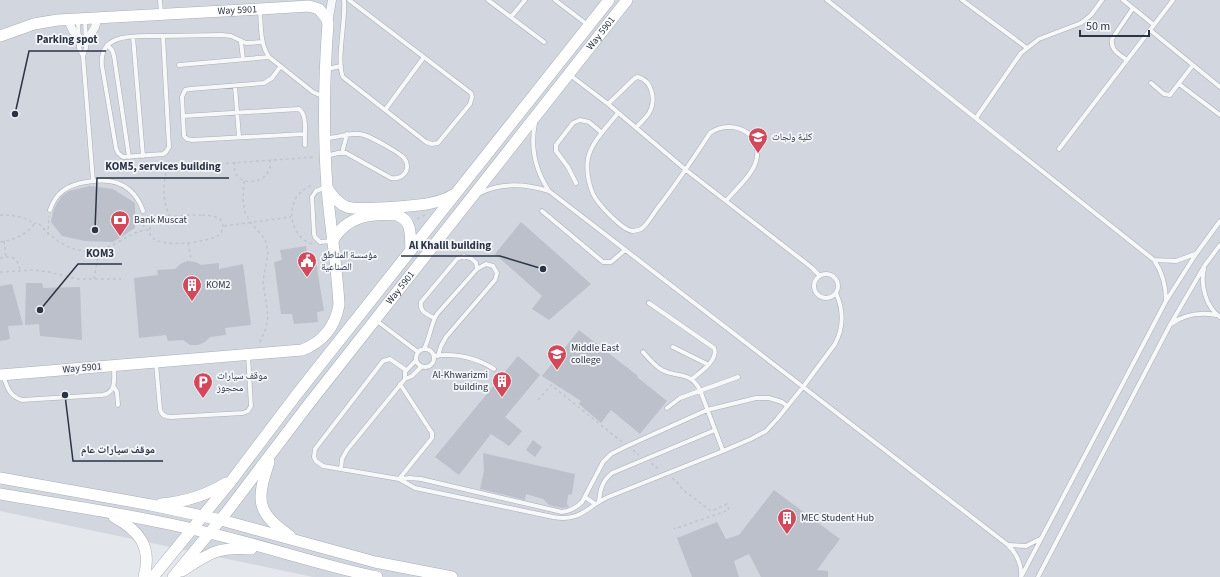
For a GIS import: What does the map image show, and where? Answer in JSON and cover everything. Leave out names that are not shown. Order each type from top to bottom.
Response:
[{"type":"street","points":[[328,22],[332,0]]},
{"type":"street","name":"Way 5901","points":[[153,577],[232,480],[411,250],[609,0]]},
{"type":"street","name":"Way 5901","points":[[173,577],[210,533],[308,404],[627,0]]},
{"type":"street","name":"Way 5901","points":[[0,36],[34,24],[77,19],[260,10],[313,3],[323,13],[328,22],[324,96],[324,138],[338,305],[332,327],[322,339],[309,347],[294,351],[2,375]]},
{"type":"street","points":[[77,19],[73,31],[82,40],[95,26],[98,17]]},
{"type":"street","points":[[327,187],[339,203],[357,209],[427,204],[456,194]]},
{"type":"street","points":[[333,240],[336,234],[346,224],[359,217],[397,215],[401,216],[408,224],[410,229],[411,250]]},
{"type":"street","points":[[271,454],[261,487],[260,494],[263,509],[270,521],[297,541]]},
{"type":"street","points":[[0,478],[151,505],[202,516],[375,562],[452,577]]},
{"type":"street","points":[[151,505],[188,500],[211,491],[232,480]]},
{"type":"street","points":[[0,494],[103,511],[210,533],[277,552],[377,577]]},
{"type":"street","points":[[103,511],[132,528],[142,540],[147,556],[144,577]]},
{"type":"street","points":[[173,577],[203,557],[224,549],[240,548],[277,552]]},
{"type":"lane","points":[[160,0],[161,14]]},
{"type":"lane","points":[[344,0],[341,66],[342,74],[346,80],[426,142],[435,144],[441,141],[470,104],[472,97],[468,90],[349,0]]},
{"type":"lane","points":[[488,0],[544,42]]},
{"type":"lane","points":[[511,17],[525,0]]},
{"type":"lane","points":[[555,0],[588,26]]},
{"type":"lane","points":[[827,0],[1154,260],[1163,274],[1166,301]]},
{"type":"lane","points":[[962,0],[1027,48]]},
{"type":"lane","points":[[976,118],[1021,53],[1045,36],[1081,23],[1091,15],[1102,0]]},
{"type":"lane","points":[[1123,0],[1154,25]]},
{"type":"lane","points":[[1059,149],[1173,0]]},
{"type":"lane","points":[[1127,60],[1114,50],[1111,42],[1133,8]]},
{"type":"lane","points":[[260,10],[264,48],[269,57],[313,92],[324,96]]},
{"type":"lane","points":[[77,19],[85,51],[83,56],[93,180]]},
{"type":"lane","points":[[1150,30],[1220,87]]},
{"type":"lane","points":[[162,36],[169,147],[163,154],[129,157],[120,155],[116,148],[102,60],[102,54],[108,45],[117,38],[162,36],[222,35],[232,36],[242,42],[263,42]]},
{"type":"lane","points":[[133,37],[143,156]]},
{"type":"lane","points":[[82,40],[79,51],[83,56]]},
{"type":"lane","points":[[242,42],[243,60]]},
{"type":"lane","points":[[108,45],[114,56],[129,157]]},
{"type":"lane","points":[[179,65],[269,57]]},
{"type":"lane","points":[[385,110],[424,57]]},
{"type":"lane","points":[[1151,83],[1164,94],[1171,94],[1193,65]]},
{"type":"lane","points":[[325,69],[341,66]]},
{"type":"lane","points":[[280,67],[272,78],[264,84],[185,90],[182,95],[184,134],[187,139],[304,134]]},
{"type":"lane","points":[[569,74],[608,104],[686,170],[811,266],[820,276]]},
{"type":"lane","points":[[608,104],[635,78],[640,77],[644,79],[649,85],[652,94],[652,106],[649,113],[636,128]]},
{"type":"lane","points":[[1179,84],[1220,115]]},
{"type":"lane","points":[[235,86],[239,137]]},
{"type":"lane","points":[[183,116],[299,109],[302,111],[304,116],[305,145]]},
{"type":"lane","points":[[539,112],[533,135],[534,159],[549,191],[1013,549],[1019,560],[1021,577]]},
{"type":"lane","points":[[618,113],[591,148],[589,153],[587,170],[589,183],[601,207],[628,229],[635,231],[642,228],[686,170],[710,133],[723,127],[737,127],[744,130],[754,140],[757,160],[750,173],[726,201]]},
{"type":"lane","points":[[576,183],[568,167],[556,151],[557,142],[573,124],[580,120],[589,122],[602,133]]},
{"type":"lane","points":[[324,138],[355,133],[364,135],[401,155],[406,160],[407,164],[404,174],[398,178],[391,178],[342,153],[325,156]]},
{"type":"lane","points":[[342,153],[347,134]]},
{"type":"lane","points":[[50,210],[55,198],[64,189],[76,184],[93,180],[109,181],[126,187],[138,200],[142,211]]},
{"type":"lane","points":[[472,197],[493,188],[504,186],[527,185],[549,191]]},
{"type":"lane","points":[[327,187],[316,191],[312,197],[314,234],[320,242],[333,240]]},
{"type":"lane","points":[[542,211],[603,262],[611,262],[625,250]]},
{"type":"lane","points":[[1021,577],[1166,301],[1196,254],[1220,221]]},
{"type":"lane","points":[[1038,577],[1170,325],[1205,265],[1220,245]]},
{"type":"lane","points":[[1154,260],[1176,261],[1196,254]]},
{"type":"lane","points":[[434,318],[423,312],[421,309],[421,302],[458,259],[464,256],[472,259],[476,263],[477,269]]},
{"type":"lane","points":[[405,379],[404,374],[406,370],[416,360],[418,352],[424,349],[429,339],[434,318],[477,269],[482,265],[490,264],[496,269],[497,277],[446,337],[432,365],[427,368],[421,367],[416,360]]},
{"type":"lane","points":[[1205,265],[1203,280],[1205,295],[1212,309],[1218,316]]},
{"type":"lane","points":[[399,479],[415,488],[561,519],[576,517],[608,497],[723,451],[766,431],[803,387],[835,344],[838,337],[842,322],[842,315],[836,293],[836,280],[828,275],[820,276],[817,279],[814,287],[817,294],[825,298],[829,298],[836,293]]},
{"type":"lane","points":[[649,303],[712,346],[715,350],[713,359],[692,379]]},
{"type":"lane","points":[[1170,325],[1188,315],[1202,313],[1218,316]]},
{"type":"lane","points":[[375,319],[418,352]]},
{"type":"lane","points":[[673,347],[707,364]]},
{"type":"lane","points":[[424,349],[430,351],[436,356],[450,354],[466,356],[481,361],[494,369]]},
{"type":"lane","points":[[643,352],[662,370],[684,375],[692,379],[700,390],[723,451]]},
{"type":"lane","points":[[156,362],[160,408],[162,414],[165,416],[171,417],[243,413],[248,411],[251,406],[248,354]]},
{"type":"lane","points":[[406,370],[390,359],[383,361],[315,449],[314,457],[319,464],[323,466],[399,479],[421,479],[562,512],[574,509],[578,506],[585,497],[600,467],[611,454],[707,410],[763,397],[776,399],[787,406]]},
{"type":"lane","points":[[114,366],[114,387],[117,392],[118,405]]},
{"type":"lane","points":[[341,469],[342,459],[347,450],[400,384],[405,379],[412,376],[421,367]]},
{"type":"lane","points":[[2,375],[10,393],[22,400],[105,395],[114,387]]},
{"type":"lane","points":[[667,408],[680,398],[738,377]]},
{"type":"lane","points":[[399,479],[432,438],[432,435],[424,420],[400,384]]},
{"type":"lane","points":[[597,503],[604,481],[612,473],[715,430]]},
{"type":"lane","points":[[585,497],[597,503]]},
{"type":"lane","points":[[1008,545],[1026,546],[1042,538]]},
{"type":"path","points":[[190,166],[325,156]]},
{"type":"path","points":[[235,162],[234,172],[244,181],[258,180],[266,176],[270,168],[270,160]]},
{"type":"path","points":[[131,169],[167,167],[163,193],[164,202],[170,217]]},
{"type":"path","points":[[244,181],[244,206],[250,222],[265,239],[268,252],[263,282],[268,316],[266,328],[259,344],[260,354]]},
{"type":"path","points":[[48,234],[50,210]]},
{"type":"path","points":[[142,211],[144,230]]},
{"type":"path","points":[[0,215],[18,216],[34,224],[37,222],[48,234],[67,247],[77,250],[99,250],[110,247],[138,231],[150,230]]},
{"type":"path","points":[[191,215],[212,216],[217,217],[223,226],[222,231],[215,237],[188,243],[154,241],[150,236],[152,224],[156,221],[170,217],[191,215]]},
{"type":"path","points":[[223,226],[291,217]]},
{"type":"path","points":[[0,242],[26,233],[34,224]]},
{"type":"path","points":[[4,241],[6,257]]},
{"type":"path","points":[[188,243],[191,258]]},
{"type":"path","points":[[94,279],[99,250]]},
{"type":"path","points":[[0,258],[14,258],[17,260],[20,270]]},
{"type":"path","points":[[0,272],[42,270],[77,279],[121,279]]},
{"type":"shaded area","points":[[0,0],[1220,0],[1220,577],[313,577],[0,511]]},
{"type":"building","points":[[90,186],[113,189],[135,203],[135,228],[113,242],[85,241],[62,236],[51,222],[56,205],[62,196],[69,191]]},
{"type":"building","points":[[521,222],[591,284],[549,320],[532,309],[542,296],[495,254]]},
{"type":"building","points":[[306,246],[308,258],[315,256],[324,311],[317,312],[318,322],[294,324],[292,314],[281,314],[274,262],[282,260],[280,250]]},
{"type":"building","name":"KOM2","points":[[187,261],[196,262],[201,265],[219,263],[219,269],[243,264],[251,325],[225,328],[226,335],[210,337],[205,342],[198,345],[190,345],[183,340],[168,341],[166,335],[139,338],[134,278],[158,275],[157,270],[175,269],[180,264]]},
{"type":"building","points":[[26,283],[42,283],[43,288],[80,287],[82,340],[40,336],[39,324],[25,325]]},
{"type":"building","points":[[12,284],[23,325],[8,326],[10,339],[0,341],[0,286]]},
{"type":"building","points":[[579,330],[638,376],[637,377],[667,401],[640,434],[611,410],[601,423],[579,404],[581,401],[542,376]]},
{"type":"building","name":"Al-Khwarizmi building","points":[[518,356],[540,375],[505,417],[522,431],[509,446],[491,434],[459,475],[435,457]]},
{"type":"building","points":[[533,440],[542,447],[535,457],[526,450]]},
{"type":"building","points":[[483,453],[575,474],[572,494],[568,495],[567,504],[569,507],[562,508],[549,505],[543,499],[526,494],[525,500],[480,489],[484,471]]},
{"type":"building","name":"MEC Student Hub","points":[[774,490],[840,539],[817,570],[828,571],[828,577],[761,577],[749,554],[734,561],[739,577],[692,577],[677,538],[717,522],[726,539],[739,535]]},
{"type":"place","name":"Parking spot","points":[[15,114]]},
{"type":"place","name":"كلية ولجات","points":[[758,154]]},
{"type":"place","name":"KOM5, services building","points":[[95,230]]},
{"type":"place","name":"Bank Muscat","points":[[120,237]]},
{"type":"place","name":"Al Khalil building","points":[[543,269]]},
{"type":"place","name":"مؤسسة المناطق الصناعية","points":[[307,278]]},
{"type":"place","name":"KOM2","points":[[192,302]]},
{"type":"place","name":"KOM3","points":[[40,310]]},
{"type":"place","name":"Middle East college","points":[[557,371]]},
{"type":"place","name":"موقف سيارات عام","points":[[65,395]]},
{"type":"place","name":"Al-Khwarizmi building","points":[[502,398]]},
{"type":"place","name":"موقف سيارات محجوز","points":[[203,399]]},
{"type":"place","name":"MEC Student Hub","points":[[787,535]]}]
